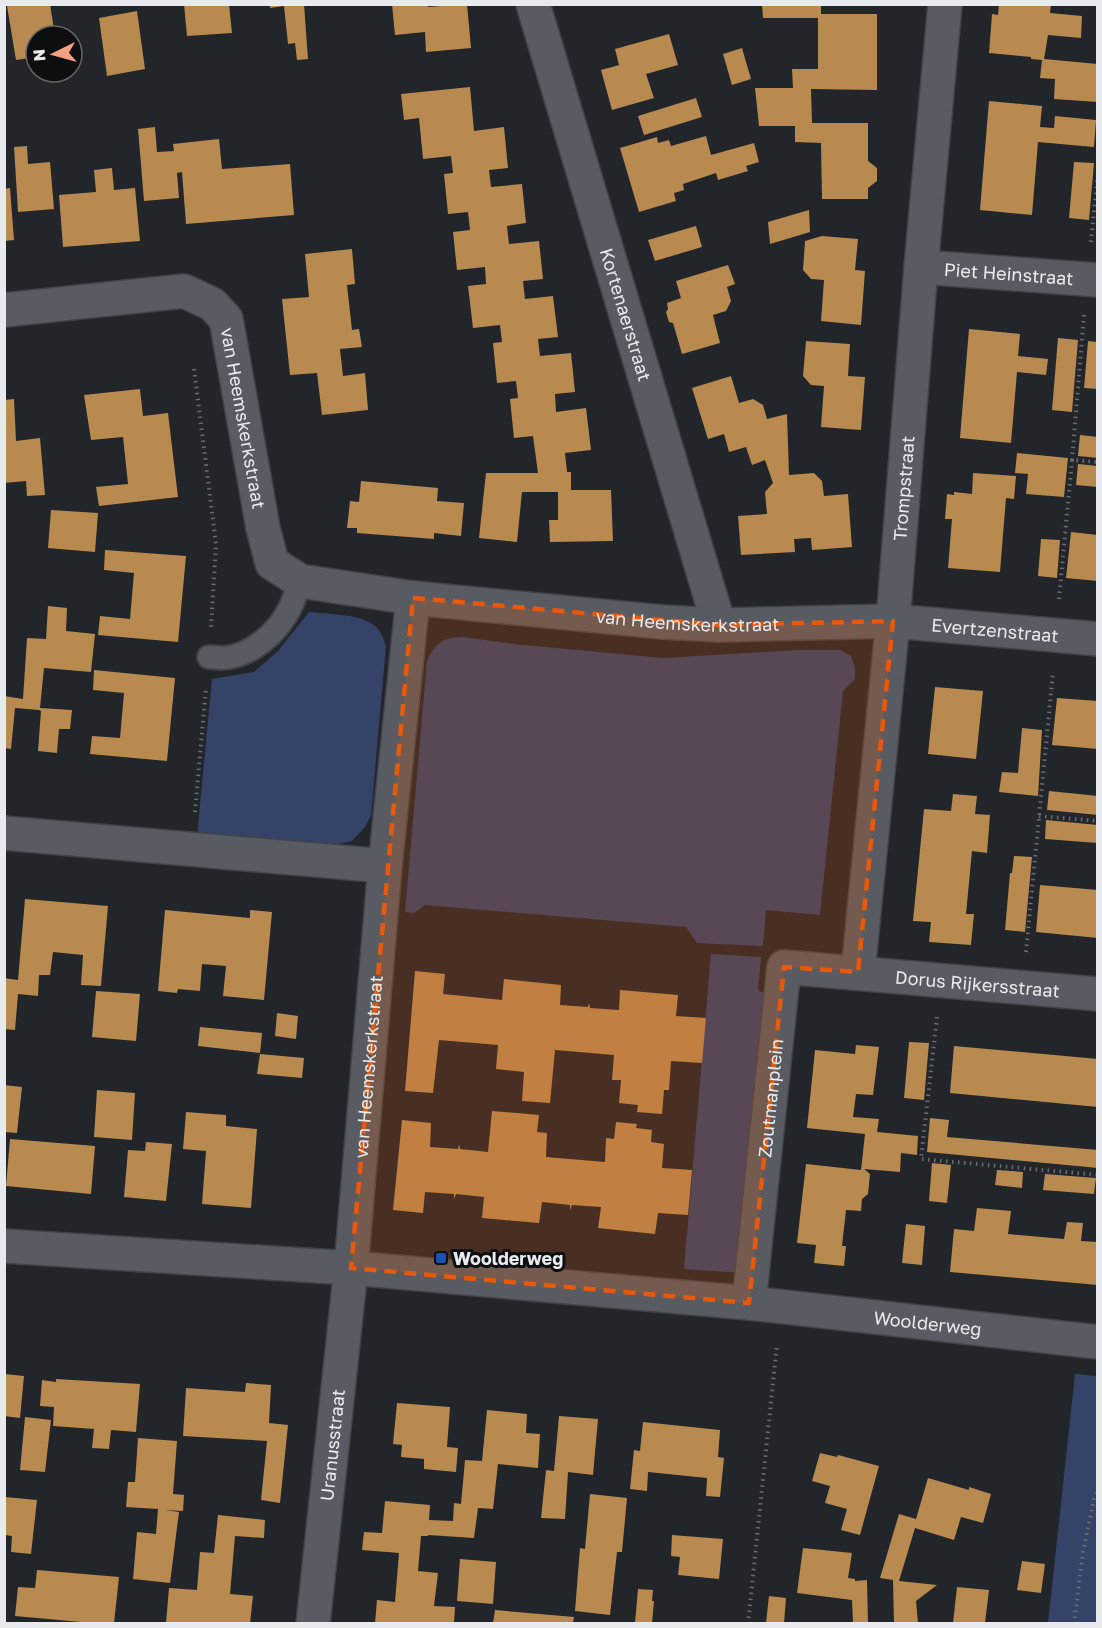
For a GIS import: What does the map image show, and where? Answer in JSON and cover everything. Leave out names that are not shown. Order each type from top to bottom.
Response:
[{"type":"street","name":"Kortenaerstraat","points":[[533,4],[718,625]]},
{"type":"street","name":"Trompstraat","points":[[858,972],[892,621],[945,4]]},
{"type":"street","name":"Piet Heinstraat","points":[[921,267],[1093,280]]},
{"type":"street","name":"van Heemskerkstraat","points":[[4,310],[184,291],[212,304],[226,319],[263,528],[272,563],[300,581],[414,598],[662,622],[718,625],[892,621]]},
{"type":"street","name":"van Heemskerkstraat","points":[[351,1268],[385,866],[414,598]]},
{"type":"street","name":"Evertzenstraat","points":[[892,621],[1098,639]]},
{"type":"street","points":[[4,833],[385,866]]},
{"type":"street","name":"Zoutmanplein","points":[[748,1303],[784,967],[858,972]]},
{"type":"street","name":"Dorus Rijkersstraat","points":[[858,972],[1098,994]]},
{"type":"street","name":"Woolderweg","points":[[4,1246],[351,1268],[781,1306],[1098,1342]]},
{"type":"street","name":"Uranusstraat","points":[[313,1623],[351,1268]]},
{"type":"lane","points":[[209,657],[224,658],[241,654],[260,644],[272,634],[290,609],[300,581]]},
{"type":"path","points":[[1023,987],[1072,460],[1093,280],[1098,173]]},
{"type":"path","points":[[191,848],[209,657],[216,544],[193,360]]},
{"type":"path","points":[[1072,460],[1098,462]]},
{"type":"path","points":[[1039,816],[1098,821]]},
{"type":"path","points":[[941,980],[921,1159],[1098,1175]]},
{"type":"path","points":[[748,1623],[781,1306]]},
{"type":"path","points":[[1074,1623],[1083,1552],[1094,1499],[1098,1491]]},
{"type":"highlighted area","points":[[413,598],[719,625],[893,621],[858,972],[784,967],[749,1303],[351,1268]]},
{"type":"shaded area","points":[[309,612],[341,615],[371,623],[381,633],[386,646],[371,816],[365,827],[352,841],[329,846],[197,836],[212,679],[254,672],[278,651]]},
{"type":"shaded area","points":[[463,637],[663,658],[799,650],[840,650],[851,656],[855,668],[855,679],[843,691],[820,915],[766,910],[763,946],[697,943],[686,927],[425,905],[414,913],[405,912],[427,661],[441,642],[450,638]]},
{"type":"shaded area","points":[[711,954],[761,957],[758,991],[769,993],[742,1273],[684,1269]]},
{"type":"shaded area","points":[[1075,1374],[1097,1376],[1097,1623],[1048,1623]]},
{"type":"building","points":[[50,4],[53,24],[24,24],[24,59],[16,60],[7,6]]},
{"type":"building","points":[[184,4],[229,4],[232,33],[187,36]]},
{"type":"building","points":[[270,4],[304,4],[308,59],[297,60],[295,43],[288,44],[284,6],[270,8]]},
{"type":"building","points":[[392,4],[428,4],[428,7],[467,4],[471,48],[426,52],[425,32],[395,35]]},
{"type":"building","points":[[762,4],[821,4],[821,14],[877,14],[877,90],[811,89],[812,123],[868,123],[868,161],[877,168],[877,181],[868,188],[868,199],[822,199],[821,143],[795,142],[795,126],[759,126],[755,88],[793,88],[792,69],[818,69],[818,18],[763,18]]},
{"type":"building","points":[[999,4],[1051,4],[1050,13],[1082,16],[1081,38],[1048,35],[1044,59],[1098,64],[1098,102],[1054,99],[1055,79],[1040,78],[1042,60],[989,53],[992,14],[998,15]]},
{"type":"building","points":[[137,11],[145,69],[107,76],[99,18]]},
{"type":"building","points":[[669,34],[678,65],[646,74],[654,98],[612,110],[601,70],[619,65],[615,49]]},
{"type":"building","points":[[742,48],[751,79],[732,85],[723,54]]},
{"type":"building","points":[[470,87],[474,131],[504,127],[508,168],[489,170],[491,187],[522,184],[526,223],[507,226],[509,244],[539,241],[543,279],[523,281],[525,299],[553,296],[558,337],[538,339],[540,356],[571,353],[575,392],[555,394],[556,412],[586,408],[591,450],[565,453],[567,472],[571,472],[571,490],[611,490],[613,541],[550,542],[549,520],[558,520],[558,492],[522,492],[517,542],[479,538],[486,473],[538,473],[533,436],[514,438],[510,399],[518,398],[516,381],[497,383],[493,343],[502,342],[500,325],[473,328],[468,286],[486,284],[485,267],[457,270],[453,232],[470,230],[468,212],[448,214],[444,174],[453,173],[451,156],[423,159],[419,118],[404,120],[401,94]]},
{"type":"building","points":[[696,98],[702,117],[644,135],[638,116]]},
{"type":"building","points":[[989,101],[1042,106],[1040,127],[1054,128],[1055,116],[1096,120],[1094,147],[1038,142],[1032,215],[980,210]]},
{"type":"building","points":[[155,127],[157,152],[174,151],[173,144],[219,139],[222,169],[290,164],[294,215],[186,224],[182,172],[177,173],[179,198],[144,201],[138,129]]},
{"type":"building","points":[[706,136],[711,155],[754,143],[759,162],[746,166],[748,171],[718,180],[716,173],[683,184],[684,190],[674,193],[676,201],[639,212],[620,148],[657,137],[658,143],[669,140],[671,146]]},
{"type":"building","points":[[27,146],[28,164],[50,162],[54,209],[18,212],[14,147]]},
{"type":"building","points":[[1074,162],[1094,163],[1089,220],[1069,218]]},
{"type":"building","points":[[112,168],[114,190],[135,188],[140,241],[63,247],[59,195],[96,192],[94,170]]},
{"type":"building","points":[[10,188],[14,240],[4,241],[4,189]]},
{"type":"building","points":[[809,210],[810,232],[770,244],[768,222]]},
{"type":"building","points":[[696,226],[702,247],[655,261],[648,240]]},
{"type":"building","points":[[822,236],[858,239],[855,270],[865,271],[861,325],[821,321],[824,280],[811,279],[803,270],[805,241]]},
{"type":"building","points":[[352,249],[355,284],[347,285],[352,330],[359,329],[362,347],[340,349],[343,376],[365,373],[368,410],[322,415],[317,373],[290,375],[282,299],[309,297],[305,254]]},
{"type":"building","points":[[728,265],[735,284],[727,287],[731,301],[726,311],[713,315],[720,343],[682,354],[673,323],[669,322],[666,312],[667,303],[681,298],[676,281]]},
{"type":"building","points":[[969,329],[1020,334],[1018,356],[1048,359],[1046,375],[1017,372],[1011,443],[960,438]]},
{"type":"building","points":[[1058,338],[1078,340],[1072,412],[1052,410]]},
{"type":"building","points":[[806,341],[850,344],[848,376],[865,377],[861,430],[821,427],[824,386],[811,385],[803,376]]},
{"type":"building","points":[[1088,341],[1098,342],[1098,389],[1084,388]]},
{"type":"building","points":[[731,376],[739,403],[753,399],[763,405],[767,419],[787,414],[789,475],[814,473],[822,481],[824,496],[848,494],[852,547],[812,550],[811,538],[794,539],[795,552],[741,555],[738,516],[767,514],[765,492],[773,483],[765,460],[752,465],[746,447],[729,452],[724,434],[708,439],[692,388]]},
{"type":"building","points":[[140,389],[143,416],[168,413],[178,497],[99,506],[96,487],[128,484],[123,437],[91,440],[84,395]]},
{"type":"building","points":[[14,399],[16,441],[40,438],[45,495],[27,496],[26,481],[4,483],[4,400]]},
{"type":"building","points":[[1080,435],[1098,437],[1098,458],[1078,456]]},
{"type":"building","points":[[1017,453],[1068,458],[1064,497],[1026,494],[1028,474],[1015,473]]},
{"type":"building","points":[[1078,464],[1098,466],[1098,487],[1076,485]]},
{"type":"building","points":[[973,473],[1016,476],[1014,499],[1006,498],[1000,572],[948,568],[952,519],[945,519],[947,494],[954,495],[954,492],[972,494]]},
{"type":"building","points":[[361,481],[438,488],[437,501],[464,503],[461,536],[434,533],[434,539],[357,533],[357,528],[347,528],[350,501],[359,502]]},
{"type":"building","points":[[51,510],[98,513],[95,552],[48,548]]},
{"type":"building","points":[[1071,532],[1098,535],[1098,581],[1066,578]]},
{"type":"building","points":[[1041,539],[1060,540],[1057,578],[1038,576]]},
{"type":"building","points":[[105,550],[186,556],[178,642],[98,635],[100,616],[130,619],[134,573],[104,570]]},
{"type":"building","points":[[48,606],[67,608],[66,631],[95,634],[91,672],[44,668],[40,708],[72,710],[70,729],[59,729],[57,753],[38,751],[41,711],[39,710],[15,708],[11,749],[4,748],[4,696],[23,699],[27,638],[46,639]]},
{"type":"building","points":[[94,670],[175,678],[167,761],[90,754],[92,736],[120,738],[124,693],[93,690]]},
{"type":"building","points":[[935,687],[983,691],[976,759],[928,754]]},
{"type":"building","points":[[1057,698],[1098,701],[1098,749],[1052,745]]},
{"type":"building","points":[[1022,728],[1042,730],[1038,796],[999,792],[1002,772],[1018,773]]},
{"type":"building","points":[[1049,791],[1098,796],[1098,815],[1047,810]]},
{"type":"building","points":[[953,794],[977,796],[975,814],[990,815],[987,853],[972,851],[966,914],[974,914],[971,945],[929,942],[931,922],[913,921],[924,809],[951,811]]},
{"type":"building","points":[[1046,820],[1098,825],[1098,843],[1045,839]]},
{"type":"building","points":[[1014,856],[1032,857],[1025,932],[1005,930],[1010,873],[1012,873]]},
{"type":"building","points":[[1040,885],[1098,890],[1098,938],[1036,932]]},
{"type":"building","points":[[25,899],[108,906],[101,986],[81,985],[83,955],[53,952],[50,975],[39,975],[38,996],[18,994],[15,1030],[4,1029],[4,978],[18,980]]},
{"type":"building","points":[[165,910],[250,918],[250,910],[272,912],[264,1000],[223,996],[226,966],[202,964],[200,991],[178,989],[177,993],[158,991]]},
{"type":"building","points":[[415,971],[445,974],[443,994],[502,1000],[504,979],[561,985],[560,1005],[588,1007],[589,1003],[590,1008],[619,1010],[620,990],[678,995],[676,1016],[706,1018],[702,1063],[671,1061],[669,1090],[664,1090],[662,1114],[637,1112],[638,1105],[619,1103],[621,1080],[612,1080],[614,1055],[555,1050],[550,1103],[522,1101],[524,1072],[496,1069],[498,1045],[439,1040],[433,1093],[405,1091]]},
{"type":"building","points":[[96,991],[140,994],[136,1041],[92,1037]]},
{"type":"building","points":[[277,1013],[298,1016],[296,1039],[275,1036]]},
{"type":"building","points":[[200,1027],[262,1033],[260,1053],[198,1046]]},
{"type":"building","points":[[909,1042],[929,1043],[924,1100],[904,1098]]},
{"type":"building","points":[[856,1045],[879,1047],[873,1095],[856,1094],[853,1117],[879,1119],[877,1132],[918,1136],[917,1155],[901,1153],[900,1172],[864,1169],[870,1174],[868,1194],[862,1199],[861,1211],[846,1210],[842,1246],[846,1246],[844,1266],[814,1263],[816,1245],[797,1243],[806,1164],[861,1170],[865,1134],[807,1128],[815,1050],[855,1054]]},
{"type":"building","points":[[954,1046],[1098,1059],[1098,1107],[950,1093]]},
{"type":"building","points":[[260,1054],[304,1058],[302,1078],[257,1074]]},
{"type":"building","points":[[4,1085],[22,1087],[17,1133],[4,1132]]},
{"type":"building","points":[[97,1090],[135,1093],[132,1140],[94,1137]]},
{"type":"building","points":[[492,1111],[539,1115],[537,1132],[547,1133],[546,1157],[605,1162],[606,1138],[614,1139],[616,1122],[637,1124],[636,1128],[652,1130],[651,1142],[664,1144],[662,1168],[692,1170],[688,1215],[658,1213],[655,1234],[598,1228],[601,1207],[572,1205],[570,1210],[570,1205],[542,1202],[539,1223],[482,1218],[484,1197],[456,1194],[454,1199],[454,1194],[425,1192],[423,1213],[393,1210],[402,1120],[431,1123],[430,1147],[458,1149],[459,1144],[460,1149],[488,1152]]},
{"type":"building","points":[[186,1112],[226,1115],[226,1126],[257,1129],[251,1208],[202,1204],[206,1151],[183,1149]]},
{"type":"building","points":[[930,1118],[949,1120],[947,1137],[1098,1150],[1098,1168],[927,1152]]},
{"type":"building","points":[[10,1139],[95,1146],[91,1194],[6,1186]]},
{"type":"building","points":[[146,1142],[172,1144],[166,1201],[124,1197],[128,1150],[145,1151]]},
{"type":"building","points":[[932,1163],[951,1165],[947,1203],[929,1201]]},
{"type":"building","points":[[997,1170],[1023,1172],[1022,1188],[995,1185]]},
{"type":"building","points":[[1045,1174],[1096,1178],[1094,1194],[1043,1190]]},
{"type":"building","points":[[977,1208],[1011,1211],[1008,1234],[1064,1239],[1067,1222],[1083,1223],[1081,1241],[1098,1242],[1098,1285],[950,1272],[954,1229],[974,1231]]},
{"type":"building","points":[[906,1224],[925,1226],[922,1265],[902,1263]]},
{"type":"building","points":[[5,1374],[24,1376],[20,1418],[4,1416]]},
{"type":"building","points":[[56,1379],[140,1384],[136,1432],[111,1430],[109,1449],[92,1448],[94,1429],[53,1426],[54,1407],[40,1406],[42,1380],[56,1382]]},
{"type":"building","points":[[246,1383],[271,1385],[269,1423],[288,1425],[280,1503],[261,1500],[267,1441],[183,1436],[186,1388],[245,1392]]},
{"type":"building","points":[[397,1403],[450,1407],[447,1447],[458,1448],[456,1472],[424,1469],[424,1459],[401,1457],[402,1445],[393,1444]]},
{"type":"building","points":[[487,1410],[527,1414],[526,1433],[540,1434],[538,1468],[498,1464],[493,1509],[478,1508],[474,1538],[421,1536],[418,1571],[438,1573],[434,1606],[455,1607],[454,1623],[375,1623],[377,1600],[395,1602],[399,1553],[362,1550],[364,1532],[382,1533],[385,1501],[430,1505],[429,1520],[453,1521],[454,1503],[461,1504],[465,1460],[482,1461]]},
{"type":"building","points":[[559,1416],[598,1419],[593,1475],[568,1472],[565,1519],[541,1518],[546,1470],[554,1471]]},
{"type":"building","points":[[25,1417],[51,1420],[45,1472],[20,1470]]},
{"type":"building","points":[[643,1422],[720,1430],[718,1457],[724,1458],[720,1497],[706,1496],[707,1478],[648,1472],[647,1491],[630,1489],[634,1450],[640,1451]]},
{"type":"building","points":[[138,1438],[177,1441],[173,1494],[184,1495],[183,1511],[165,1510],[179,1512],[170,1583],[133,1579],[137,1532],[156,1534],[158,1509],[126,1507],[128,1482],[135,1482]]},
{"type":"building","points":[[820,1453],[837,1457],[838,1455],[879,1466],[860,1535],[841,1530],[847,1509],[825,1503],[830,1486],[812,1481]]},
{"type":"building","points":[[928,1478],[991,1494],[983,1523],[961,1517],[954,1540],[915,1528],[899,1581],[937,1585],[916,1601],[918,1623],[894,1623],[893,1580],[880,1578],[899,1514],[916,1519]]},
{"type":"building","points":[[590,1494],[627,1498],[622,1552],[617,1552],[610,1615],[575,1611],[580,1548],[585,1549]]},
{"type":"building","points":[[5,1497],[37,1500],[31,1554],[11,1552],[12,1536],[5,1535]]},
{"type":"building","points":[[218,1515],[265,1520],[264,1538],[235,1536],[230,1594],[253,1596],[250,1623],[166,1623],[169,1588],[197,1590],[200,1552],[214,1553]]},
{"type":"building","points":[[672,1535],[723,1539],[719,1579],[678,1575],[680,1557],[671,1556]]},
{"type":"building","points":[[803,1548],[852,1553],[848,1578],[855,1579],[855,1581],[867,1580],[868,1623],[853,1623],[852,1600],[797,1593]]},
{"type":"building","points":[[460,1559],[496,1562],[493,1604],[457,1601]]},
{"type":"building","points":[[1022,1561],[1045,1564],[1041,1593],[1017,1590]]},
{"type":"building","points":[[37,1570],[119,1577],[114,1623],[15,1616],[18,1587],[35,1588]]},
{"type":"building","points":[[957,1587],[989,1590],[985,1623],[953,1623]]},
{"type":"building","points":[[638,1589],[653,1590],[652,1623],[635,1623]]},
{"type":"building","points":[[769,1596],[786,1598],[784,1623],[766,1623]]},
{"type":"building","points":[[495,1610],[574,1617],[573,1623],[493,1623]]},
{"type":"place","name":"Woolderweg","points":[[441,1258]]}]
